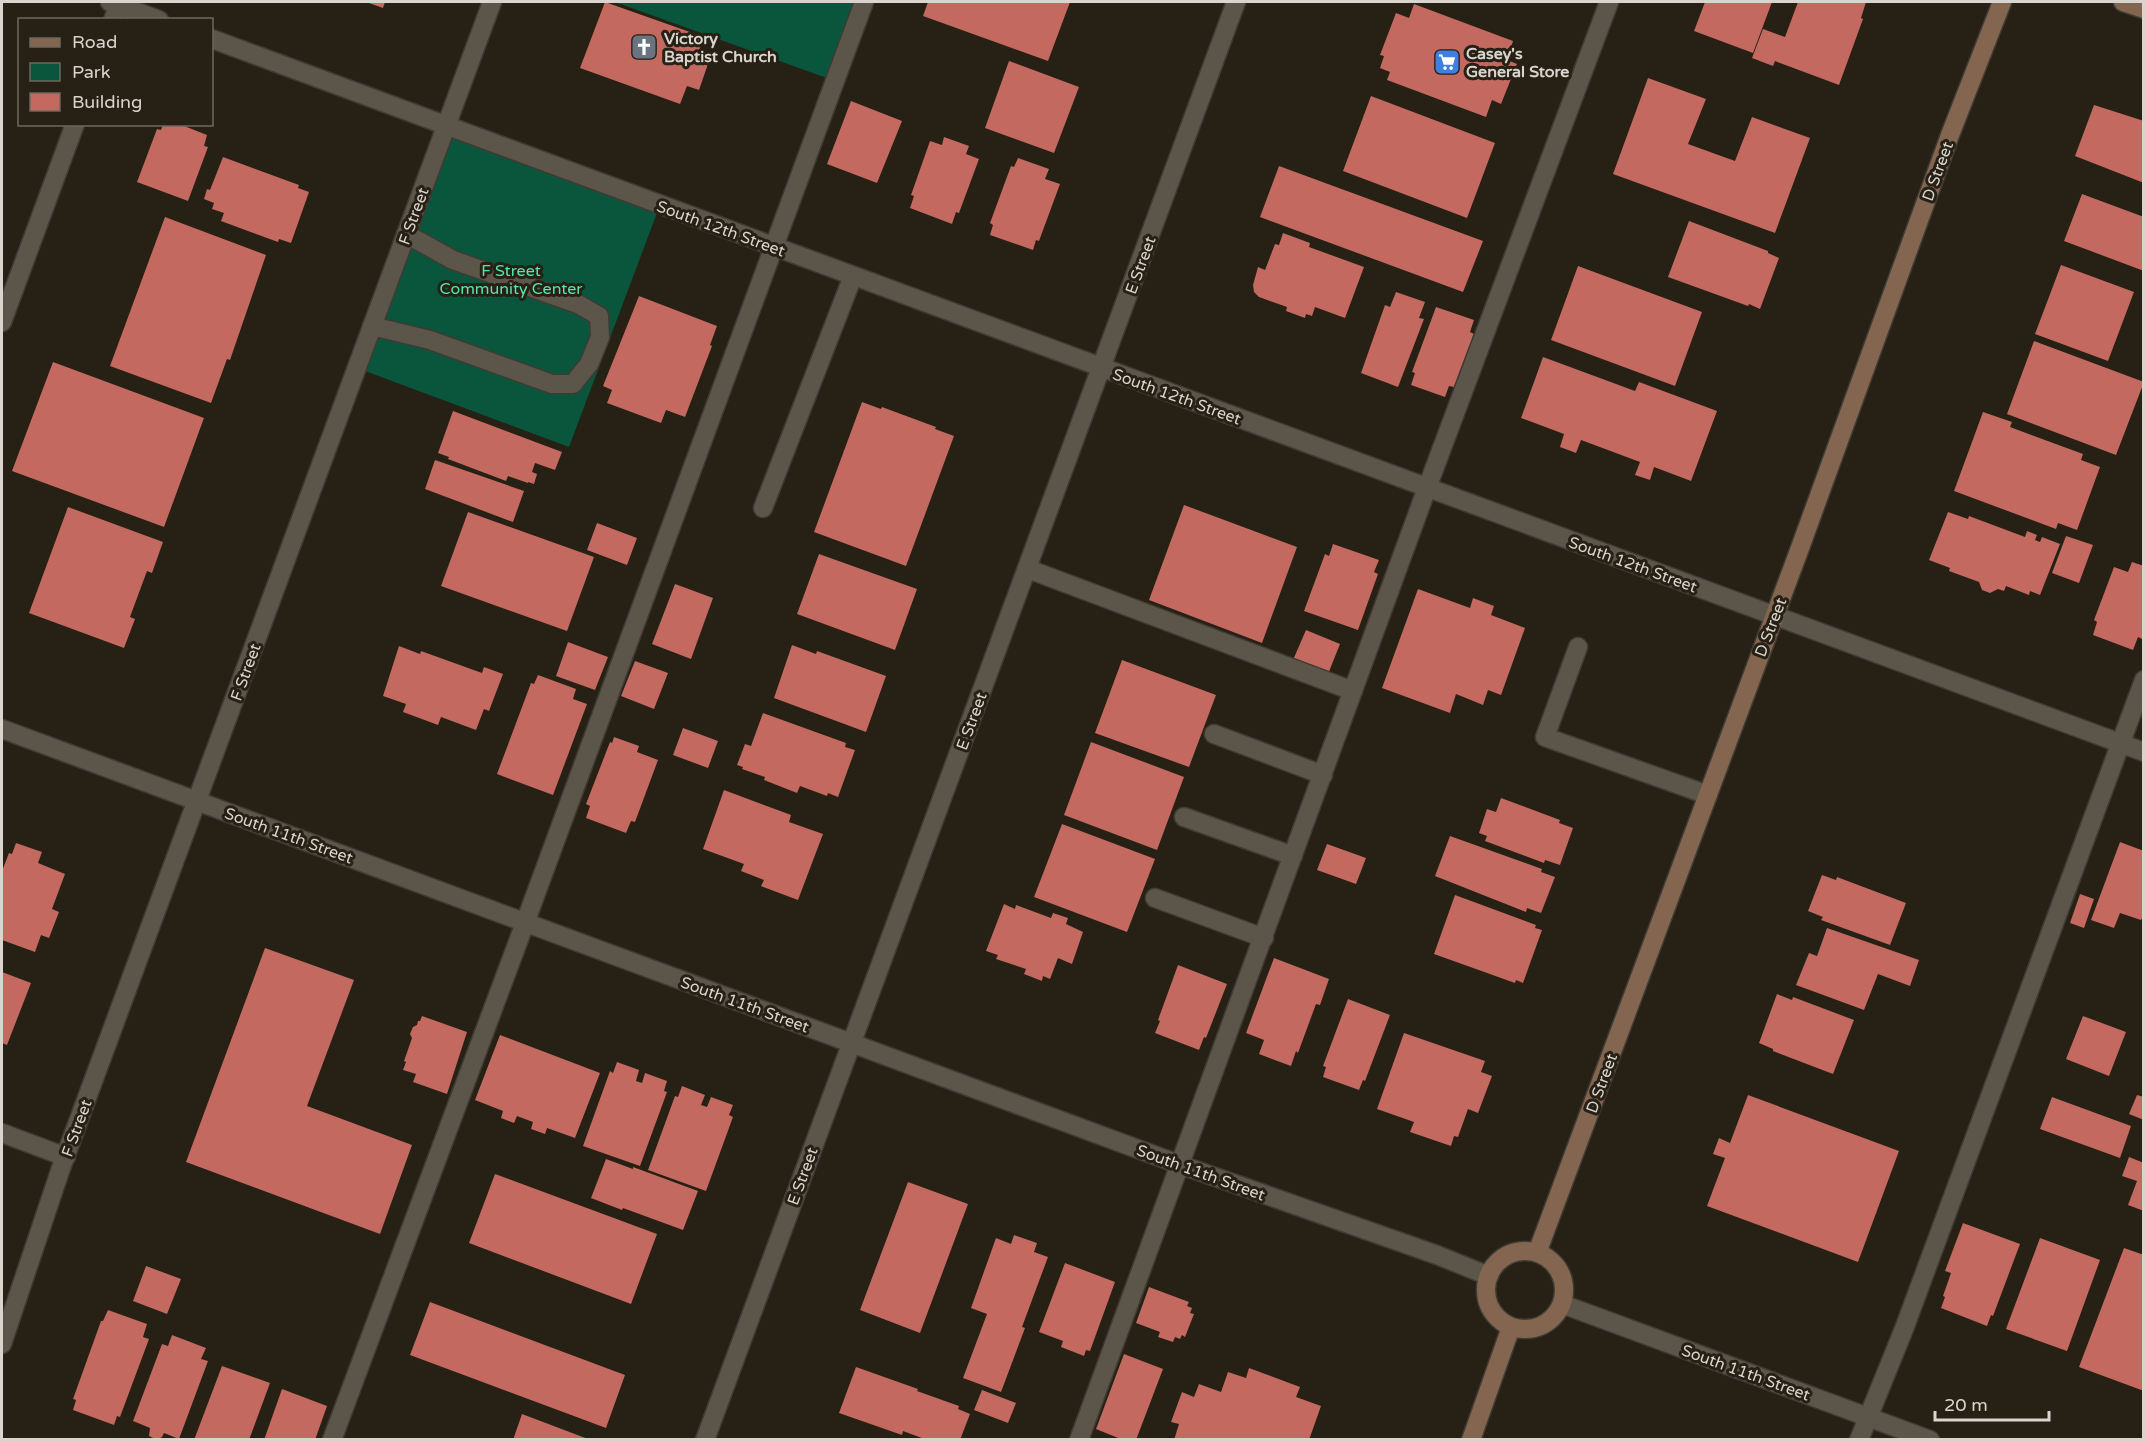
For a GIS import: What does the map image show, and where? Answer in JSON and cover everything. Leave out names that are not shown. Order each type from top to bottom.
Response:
[{"type":"street","name":"F Street","points":[[2,1344],[66,1157],[492,2]]},
{"type":"street","points":[[332,1440],[864,2]]},
{"type":"street","name":"E Street","points":[[705,1440],[1236,2]]},
{"type":"street","points":[[1079,1440],[1427,488],[1609,2]]},
{"type":"street","name":"D Street","points":[[1537,1253],[1950,135],[2002,2]]},
{"type":"street","points":[[2123,2],[2144,9]]},
{"type":"street","points":[[116,7],[152,18]]},
{"type":"street","name":"South 12th Street","points":[[213,39],[2144,752]]},
{"type":"street","points":[[2,322],[74,126]]},
{"type":"street","points":[[372,326],[437,342],[552,384],[573,384],[589,364],[600,337],[599,316],[578,304],[453,260],[406,234]]},
{"type":"street","points":[[763,508],[853,276]]},
{"type":"street","points":[[1028,569],[1353,691]]},
{"type":"street","points":[[1578,647],[1545,737],[1708,795]]},
{"type":"street","points":[[1859,1440],[1904,1329],[2144,680]]},
{"type":"street","name":"South 11th Street","points":[[2,729],[1181,1165],[1437,1255],[1489,1276]]},
{"type":"street","points":[[1214,734],[1323,775]]},
{"type":"street","points":[[1184,817],[1293,856]]},
{"type":"street","points":[[1155,898],[1264,938]]},
{"type":"street","points":[[2,1133],[66,1157]]},
{"type":"street","points":[[1521,1251],[1537,1253],[1547,1258],[1560,1273],[1564,1293],[1562,1304],[1552,1319],[1538,1328],[1520,1330],[1511,1327],[1497,1317],[1487,1302],[1489,1276],[1499,1262],[1513,1253],[1521,1251]]},
{"type":"street","name":"South 11th Street","points":[[1562,1304],[1930,1440]]},
{"type":"street","points":[[1471,1440],[1511,1327]]},
{"type":"green space","points":[[615,2],[864,2],[835,81]]},
{"type":"green space","name":"F Street Community Center","points":[[446,126],[660,205],[569,447],[357,368]]},
{"type":"building","points":[[366,2],[385,2],[383,8]]},
{"type":"building","name":"Victory Baptist Church","points":[[605,2],[704,37],[697,57],[709,61],[699,90],[687,86],[680,104],[580,68]]},
{"type":"building","points":[[928,2],[1070,2],[1048,61],[923,16]]},
{"type":"building","points":[[1705,2],[1772,2],[1753,53],[1694,31]]},
{"type":"building","points":[[1798,2],[1866,2],[1861,18],[1863,19],[1839,85],[1775,61],[1773,66],[1752,58],[1763,29],[1785,37]]},
{"type":"building","name":"Casey's General Store","points":[[1414,4],[1513,41],[1507,60],[1517,64],[1501,104],[1492,100],[1486,117],[1387,80],[1390,72],[1380,68],[1384,56],[1380,55],[1396,13],[1409,18]]},
{"type":"building","points":[[1009,61],[1079,87],[1054,153],[985,128]]},
{"type":"building","points":[[1648,78],[1706,99],[1688,144],[1735,161],[1752,117],[1810,138],[1775,233],[1613,174]]},
{"type":"building","points":[[1371,96],[1495,143],[1467,218],[1343,171]]},
{"type":"building","points":[[851,101],[902,121],[877,183],[827,164]]},
{"type":"building","points":[[2094,105],[2144,121],[2144,183],[2075,156]]},
{"type":"building","points":[[162,126],[184,126],[207,135],[204,146],[208,147],[188,201],[137,182],[157,129],[161,130]]},
{"type":"building","points":[[944,137],[969,146],[966,154],[979,159],[959,213],[956,212],[952,224],[910,208],[914,196],[911,195],[930,141],[942,145]]},
{"type":"building","points":[[223,157],[299,185],[298,188],[309,192],[291,243],[279,239],[278,242],[221,221],[224,213],[212,209],[214,203],[204,199]]},
{"type":"building","points":[[1018,158],[1049,169],[1045,179],[1060,184],[1039,241],[1036,240],[1033,250],[990,235],[993,225],[990,223],[1011,166],[1014,167]]},
{"type":"building","points":[[1279,166],[1483,241],[1463,292],[1260,217]]},
{"type":"building","points":[[2082,194],[2144,217],[2144,271],[2064,241]]},
{"type":"building","points":[[165,217],[266,255],[230,360],[227,359],[211,403],[110,366]]},
{"type":"building","points":[[1689,221],[1768,251],[1779,258],[1760,309],[1668,277]]},
{"type":"building","points":[[1283,233],[1310,243],[1309,247],[1364,267],[1345,318],[1315,307],[1312,316],[1306,314],[1305,318],[1286,311],[1287,307],[1259,297],[1254,292],[1253,285],[1258,267],[1265,270],[1275,244],[1279,245]]},
{"type":"building","points":[[2061,265],[2134,292],[2108,361],[2035,334]]},
{"type":"building","points":[[1578,266],[1702,312],[1675,386],[1551,340]]},
{"type":"building","points":[[1396,292],[1425,302],[1419,318],[1424,319],[1398,387],[1361,373],[1385,305],[1390,307]]},
{"type":"building","points":[[639,296],[717,326],[710,345],[712,346],[685,417],[666,410],[661,423],[607,403],[612,390],[603,386]]},
{"type":"building","points":[[1436,307],[1474,320],[1470,332],[1474,334],[1454,387],[1449,386],[1445,397],[1411,385],[1415,373],[1412,372]]},
{"type":"building","points":[[2034,341],[2144,382],[2116,455],[2007,414]]},
{"type":"building","points":[[1543,357],[1635,391],[1639,382],[1717,411],[1691,481],[1654,467],[1650,480],[1635,475],[1640,462],[1581,440],[1576,453],[1560,447],[1564,434],[1521,418]]},
{"type":"building","points":[[53,362],[204,418],[164,527],[12,471]]},
{"type":"building","points":[[862,402],[881,409],[882,407],[954,436],[906,566],[814,532]]},
{"type":"building","points":[[453,411],[562,452],[555,470],[535,463],[532,472],[537,474],[534,484],[508,476],[506,481],[448,459],[449,457],[438,453]]},
{"type":"building","points":[[1983,412],[2012,422],[2010,427],[2083,454],[2081,460],[2100,467],[2077,530],[2058,523],[2056,529],[1954,491]]},
{"type":"building","points":[[435,460],[524,491],[513,522],[425,489]]},
{"type":"building","points":[[1184,505],[1297,547],[1262,643],[1149,600]]},
{"type":"building","points":[[68,507],[163,542],[152,573],[147,571],[130,617],[135,619],[124,648],[29,613]]},
{"type":"building","points":[[468,512],[594,557],[567,631],[441,586]]},
{"type":"building","points":[[1948,512],[1968,519],[1969,516],[2025,537],[2027,531],[2037,535],[2035,540],[2040,542],[2042,537],[2060,544],[2040,595],[2030,591],[2029,595],[2006,586],[2004,591],[1998,589],[1990,593],[1982,590],[1979,582],[1949,571],[1950,568],[1929,560]]},
{"type":"building","points":[[597,523],[637,538],[627,565],[587,550]]},
{"type":"building","points":[[2066,536],[2093,545],[2079,583],[2052,573]]},
{"type":"building","points":[[1333,544],[1379,560],[1374,572],[1378,574],[1358,630],[1304,611],[1325,554],[1329,556]]},
{"type":"building","points":[[819,554],[917,589],[895,650],[797,614]]},
{"type":"building","points":[[2132,562],[2144,566],[2144,635],[2142,639],[2138,637],[2133,650],[2093,635],[2097,622],[2094,620],[2114,567],[2128,572]]},
{"type":"building","points":[[675,584],[713,598],[691,659],[652,644]]},
{"type":"building","points":[[1418,589],[1470,608],[1473,598],[1494,606],[1491,615],[1525,628],[1501,695],[1488,690],[1483,705],[1456,694],[1450,713],[1382,688]]},
{"type":"building","points":[[1306,630],[1340,644],[1328,674],[1293,660]]},
{"type":"building","points":[[568,642],[608,657],[595,690],[556,676]]},
{"type":"building","points":[[792,645],[816,654],[817,651],[886,676],[866,732],[774,698]]},
{"type":"building","points":[[399,646],[420,654],[421,651],[482,673],[484,667],[503,674],[489,711],[484,709],[476,730],[441,717],[438,725],[403,712],[406,704],[383,696]]},
{"type":"building","points":[[1122,660],[1216,695],[1189,767],[1095,733]]},
{"type":"building","points":[[635,661],[668,673],[654,709],[621,696]]},
{"type":"building","points":[[538,675],[576,689],[573,699],[587,704],[553,795],[497,774],[531,683],[534,684]]},
{"type":"building","points":[[763,713],[846,743],[845,747],[855,750],[838,797],[828,793],[827,796],[800,786],[797,793],[764,780],[765,777],[737,765],[745,744],[751,746]]},
{"type":"building","points":[[683,728],[718,741],[708,768],[673,755]]},
{"type":"building","points":[[614,737],[639,746],[637,752],[658,760],[635,822],[631,821],[626,833],[586,818],[590,806],[586,804]]},
{"type":"building","points":[[1091,742],[1184,777],[1157,850],[1064,815]]},
{"type":"building","points":[[724,790],[791,815],[789,822],[823,834],[798,900],[761,886],[764,880],[741,871],[744,864],[703,849]]},
{"type":"building","points":[[1501,798],[1560,820],[1559,823],[1573,828],[1560,865],[1545,860],[1544,863],[1485,841],[1487,836],[1479,833],[1487,809],[1496,812]]},
{"type":"building","points":[[1062,824],[1155,859],[1127,932],[1034,897]]},
{"type":"building","points":[[1450,836],[1542,869],[1541,872],[1555,877],[1541,913],[1527,908],[1526,912],[1435,876]]},
{"type":"building","points":[[2120,842],[2144,851],[2144,914],[2141,920],[2120,913],[2114,928],[2091,920]]},
{"type":"building","points":[[16,843],[42,852],[38,863],[65,874],[52,909],[59,912],[49,938],[41,935],[35,952],[2,940],[2,871]]},
{"type":"building","points":[[1327,844],[1366,858],[1356,884],[1317,870]]},
{"type":"building","points":[[1822,875],[1836,880],[1837,877],[1906,903],[1890,945],[1821,920],[1823,917],[1808,911]]},
{"type":"building","points":[[2080,894],[2094,899],[2084,928],[2070,923]]},
{"type":"building","points":[[1455,895],[1536,925],[1535,928],[1542,930],[1523,983],[1516,980],[1515,983],[1434,954]]},
{"type":"building","points":[[1004,904],[1015,909],[1016,905],[1051,918],[1053,913],[1068,918],[1066,924],[1083,932],[1072,964],[1058,958],[1050,979],[1043,976],[1042,981],[1024,974],[1026,969],[996,959],[998,955],[986,951]]},
{"type":"building","points":[[1827,928],[1919,960],[1910,986],[1878,974],[1864,1010],[1796,985],[1809,953],[1817,956]]},
{"type":"building","points":[[265,948],[354,980],[307,1106],[412,1145],[380,1234],[186,1162]]},
{"type":"building","points":[[1274,958],[1329,979],[1320,1005],[1316,1004],[1291,1066],[1259,1054],[1264,1040],[1246,1033]]},
{"type":"building","points":[[1178,965],[1227,984],[1199,1050],[1155,1033]]},
{"type":"building","points":[[2,972],[31,983],[7,1045],[2,1043]]},
{"type":"building","points":[[1777,994],[1792,1000],[1793,997],[1854,1020],[1833,1074],[1773,1051],[1759,1043]]},
{"type":"building","points":[[1348,999],[1390,1015],[1365,1081],[1363,1080],[1359,1090],[1323,1077],[1326,1067],[1323,1066]]},
{"type":"building","points":[[422,1016],[467,1032],[447,1094],[413,1082],[416,1074],[403,1070],[412,1038],[410,1034]]},
{"type":"building","points":[[2083,1016],[2126,1032],[2109,1076],[2066,1059]]},
{"type":"building","points":[[1404,1033],[1485,1061],[1481,1072],[1492,1076],[1478,1113],[1468,1109],[1458,1137],[1454,1136],[1451,1146],[1410,1132],[1414,1122],[1377,1109]]},
{"type":"building","points":[[500,1035],[600,1073],[575,1138],[547,1128],[545,1134],[531,1129],[533,1122],[517,1116],[514,1123],[501,1118],[503,1111],[475,1100]]},
{"type":"building","points":[[617,1062],[639,1070],[636,1081],[642,1083],[645,1073],[667,1081],[664,1091],[667,1092],[640,1166],[583,1146],[610,1071],[613,1073]]},
{"type":"building","points":[[682,1086],[705,1095],[701,1105],[707,1107],[711,1097],[733,1105],[729,1115],[733,1117],[706,1191],[648,1170],[675,1096],[678,1097]]},
{"type":"building","points":[[1748,1095],[1899,1151],[1858,1262],[1707,1206],[1725,1158],[1713,1154],[1719,1138],[1730,1143]]},
{"type":"building","points":[[2137,1095],[2144,1097],[2144,1120],[2129,1114]]},
{"type":"building","points":[[2052,1097],[2131,1126],[2120,1158],[2040,1129]]},
{"type":"building","points":[[2129,1157],[2144,1163],[2144,1211],[2128,1205],[2137,1181],[2122,1176]]},
{"type":"building","points":[[606,1159],[698,1191],[683,1230],[591,1198]]},
{"type":"building","points":[[495,1174],[657,1234],[631,1304],[469,1243]]},
{"type":"building","points":[[908,1182],[968,1204],[920,1333],[860,1310]]},
{"type":"building","points":[[1963,1223],[2020,1244],[1993,1316],[1991,1315],[1987,1326],[1941,1308],[1951,1273],[1945,1271]]},
{"type":"building","points":[[1014,1235],[1037,1243],[1034,1252],[1048,1257],[1001,1392],[963,1378],[987,1314],[971,1308],[996,1238],[1011,1244]]},
{"type":"building","points":[[2040,1238],[2100,1260],[2067,1351],[2006,1329]]},
{"type":"building","points":[[2124,1248],[2144,1255],[2144,1391],[2079,1367]]},
{"type":"building","points":[[1065,1263],[1115,1282],[1090,1351],[1086,1350],[1084,1356],[1061,1347],[1063,1341],[1039,1332]]},
{"type":"building","points":[[146,1266],[181,1279],[167,1314],[133,1301]]},
{"type":"building","points":[[1149,1287],[1189,1302],[1187,1306],[1192,1308],[1190,1313],[1194,1314],[1185,1337],[1182,1335],[1180,1339],[1175,1337],[1173,1342],[1158,1337],[1160,1332],[1136,1323]]},
{"type":"building","points":[[430,1302],[625,1375],[606,1428],[410,1355]]},
{"type":"building","points":[[108,1310],[147,1324],[143,1337],[149,1339],[120,1417],[117,1416],[114,1425],[73,1410],[76,1400],[73,1399],[101,1321]]},
{"type":"building","points":[[172,1335],[206,1348],[201,1359],[208,1361],[179,1439],[164,1433],[157,1440],[149,1436],[150,1428],[133,1421],[162,1344],[168,1346]]},
{"type":"building","points":[[1124,1354],[1163,1369],[1136,1440],[1123,1440],[1096,1429]]},
{"type":"building","points":[[222,1366],[270,1383],[249,1440],[194,1440]]},
{"type":"building","points":[[856,1367],[959,1406],[958,1409],[970,1414],[960,1440],[927,1440],[903,1431],[902,1435],[839,1413]]},
{"type":"building","points":[[1249,1368],[1300,1387],[1296,1397],[1321,1406],[1309,1440],[1174,1440],[1179,1424],[1171,1422],[1182,1392],[1194,1397],[1199,1384],[1221,1392],[1228,1372],[1246,1378]]},
{"type":"building","points":[[282,1389],[327,1406],[315,1440],[264,1440]]},
{"type":"building","points":[[982,1390],[1016,1403],[1008,1423],[974,1410]]},
{"type":"building","points":[[522,1414],[588,1439],[588,1440],[513,1440]]},
{"type":"place","name":"Victory Baptist Church","points":[[644,47]]},
{"type":"place","name":"Casey's General Store","points":[[1447,62]]}]
